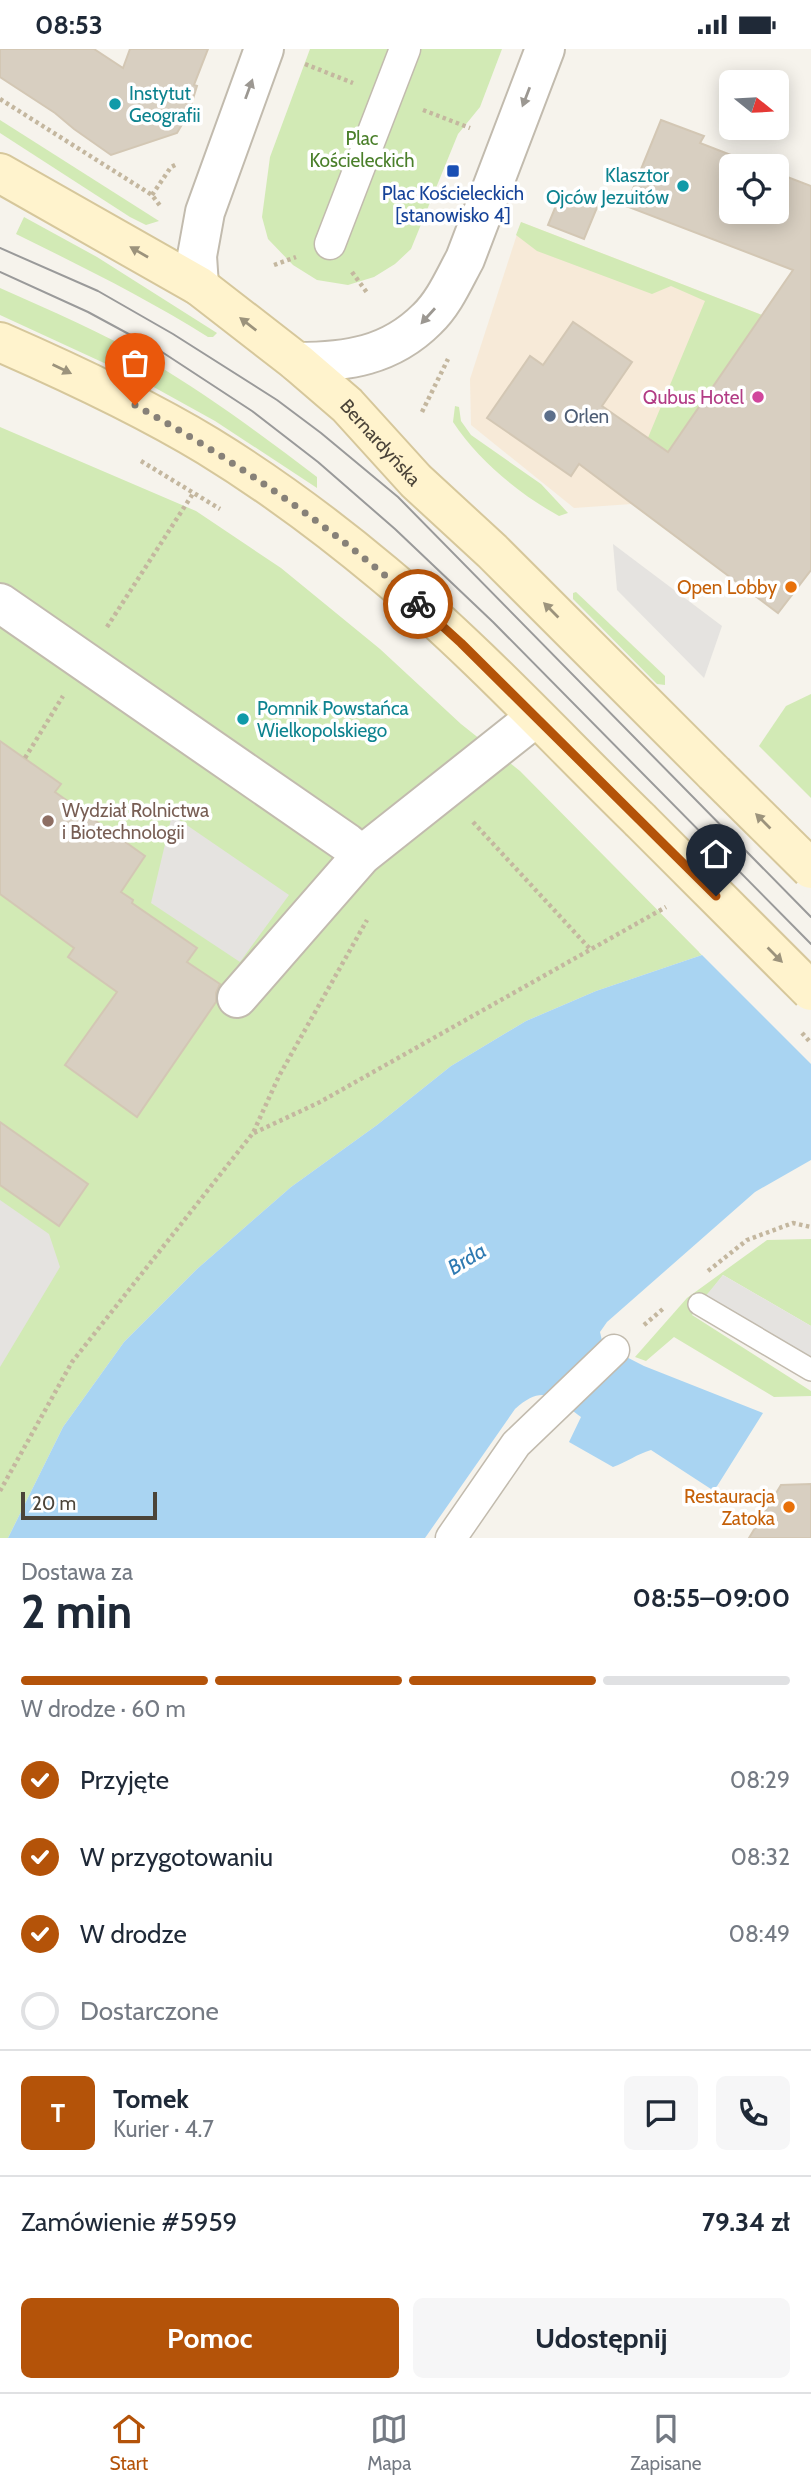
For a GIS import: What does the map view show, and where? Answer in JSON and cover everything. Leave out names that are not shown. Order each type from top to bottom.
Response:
[{"type":"main road","name":"Bernardyńska","points":[[0,173],[199,286],[297,362],[346,405],[416,481],[492,551],[811,869]]},
{"type":"main road","points":[[0,342],[135,405],[209,446],[298,506],[384,574],[461,643],[811,991]]},
{"type":"street","points":[[199,286],[198,245],[205,212],[264,49]]},
{"type":"street","points":[[331,244],[405,49]]},
{"type":"street","points":[[297,362],[334,362],[378,352],[401,340],[428,319],[448,291],[465,259],[545,49]]},
{"type":"street","points":[[0,603],[362,855]]},
{"type":"street","points":[[237,998],[362,855],[536,717]]},
{"type":"street","points":[[451,1538],[516,1444],[614,1350]]},
{"type":"lane","points":[[699,1304],[811,1370]]},
{"type":"path","points":[[0,99],[152,195],[171,167]]},
{"type":"path","points":[[138,459],[229,515]]},
{"type":"path","points":[[492,841],[591,950]]},
{"type":"path","points":[[253,1133],[320,1102],[667,906]]},
{"type":"path","points":[[0,1491],[72,1362],[253,1133],[279,1076],[372,909]]},
{"type":"shaded area","points":[[521,222],[762,315],[632,504],[574,508],[471,425],[470,379]]},
{"type":"shaded area","points":[[613,544],[722,626],[704,678],[617,590]]},
{"type":"shaded area","points":[[172,815],[289,895],[240,962],[151,903]]},
{"type":"shaded area","points":[[0,1200],[49,1234],[60,1267],[0,1367]]},
{"type":"shaded area","points":[[723,1275],[811,1326],[811,1370],[699,1304]]},
{"type":"green space","name":"Plac Kościeleckich","points":[[310,49],[502,49],[480,107],[458,134],[411,249],[395,264],[374,277],[348,285],[317,280],[293,265],[268,239],[262,217],[270,157]]},
{"type":"green space","points":[[0,120],[159,221],[146,225],[130,217],[0,133]]},
{"type":"green space","points":[[24,217],[97,257],[217,333],[208,337],[89,270],[16,234]]},
{"type":"green space","points":[[521,222],[762,315],[632,504],[627,488],[705,301],[671,286],[652,294],[537,251],[516,235]]},
{"type":"green space","points":[[0,288],[95,331],[172,374],[235,416],[317,477],[317,488],[215,421],[141,380],[0,315]]},
{"type":"green space","points":[[455,406],[459,407],[461,421],[471,435],[541,484],[568,513],[559,516],[544,507],[487,463],[453,422]]},
{"type":"green space","points":[[0,427],[196,511],[281,568],[380,649],[461,724],[520,771],[702,955],[596,991],[526,1021],[451,1066],[377,1125],[291,1187],[197,1269],[124,1342],[63,1427],[8,1538],[0,1538]]},
{"type":"green space","points":[[576,592],[665,676],[665,685],[657,684],[573,599],[573,593]]},
{"type":"green space","points":[[811,694],[811,798],[759,746],[786,706]]},
{"type":"green space","points":[[811,1239],[811,1326],[723,1275],[692,1315],[811,1391],[811,1396],[774,1397],[674,1337],[646,1361],[635,1357],[687,1298],[767,1240]]},
{"type":"water","name":"Brda","points":[[811,897],[811,1160],[755,1192],[607,1322],[600,1332],[603,1345],[644,1366],[763,1413],[714,1491],[651,1450],[613,1467],[569,1442],[581,1417],[556,1399],[542,1395],[525,1401],[515,1409],[425,1538],[8,1538],[63,1427],[124,1342],[197,1269],[291,1187],[377,1125],[451,1066],[526,1021],[596,991],[702,955]]},
{"type":"pier","points":[[811,893],[811,1064],[699,952]]},
{"type":"building","name":"Instytut Geografii","points":[[0,49],[94,49],[123,68],[130,49],[208,49],[194,85],[197,86],[186,121],[177,133],[111,155],[55,113],[0,77]]},
{"type":"building","points":[[661,120],[704,136],[700,143],[728,154],[719,154],[719,224],[789,224],[789,178],[811,186],[811,570],[778,613],[579,464],[571,476],[487,418],[530,356],[543,365],[573,322],[632,362],[602,406],[668,452],[793,270],[626,206]]},
{"type":"building","points":[[562,191],[598,205],[584,239],[548,225]]},
{"type":"building","points":[[0,741],[61,784],[55,792],[145,856],[121,892],[133,900],[132,903],[197,948],[187,962],[220,984],[216,1002],[137,1117],[65,1065],[117,992],[68,957],[74,948],[0,894]]},
{"type":"building","points":[[0,1122],[88,1184],[59,1226],[0,1185]]},
{"type":"building","name":"Restauracja Zatoka","points":[[811,1484],[811,1538],[749,1538],[781,1485]]},
{"type":"tram line","points":[[0,248],[98,291],[173,334],[277,400],[321,433],[398,497],[811,917]]},
{"type":"tram line","points":[[0,272],[88,312],[162,352],[252,411],[318,462],[395,529],[493,622],[811,944]]},
{"type":"way so far","points":[[135,405],[209,446],[298,506],[418,604]]},
{"type":"place","name":"Instytut Geografii","points":[[115,104]]},
{"type":"place","name":"Plac Kościeleckich [stanowisko 4]","points":[[453,171]]},
{"type":"place","name":"Klasztor Ojców Jezuitów","points":[[683,186]]},
{"type":"place","name":"Qubus Hotel","points":[[758,397]]},
{"type":"place","name":"Orlen","points":[[550,416]]},
{"type":"place","name":"Open Lobby","points":[[791,587]]},
{"type":"place","name":"Pomnik Powstańca Wielkopolskiego","points":[[243,719]]},
{"type":"place","name":"Wydział Rolnictwa i Biotechnologii","points":[[48,821]]},
{"type":"place","name":"Restauracja Zatoka","points":[[789,1507]]},
{"type":"route","points":[[418,604],[461,643],[716,896]]}]
